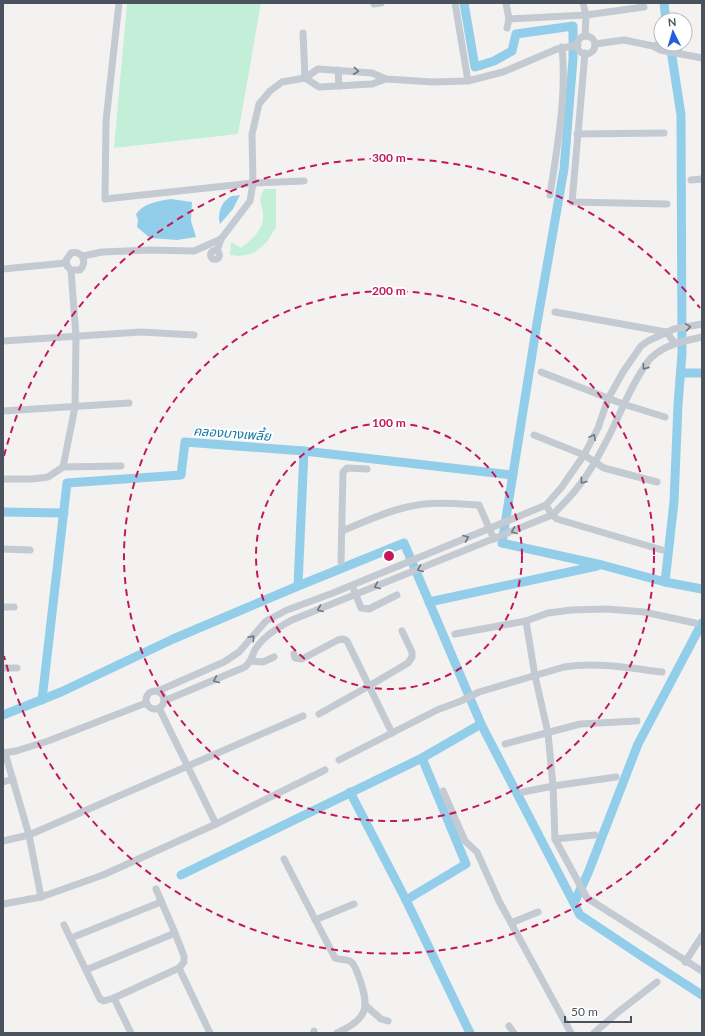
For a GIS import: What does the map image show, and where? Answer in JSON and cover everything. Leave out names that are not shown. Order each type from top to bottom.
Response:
[{"type":"street","points":[[119,3],[106,121],[105,199],[253,183],[304,180]]},
{"type":"street","points":[[455,3],[468,81]]},
{"type":"street","points":[[506,3],[509,19],[507,28]]},
{"type":"street","points":[[583,3],[586,15],[585,36]]},
{"type":"street","points":[[509,19],[586,15],[644,7]]},
{"type":"street","points":[[303,33],[305,78]]},
{"type":"street","points":[[585,36],[592,39],[595,44]]},
{"type":"street","points":[[585,36],[580,39],[578,45],[579,50],[585,54]]},
{"type":"street","points":[[595,44],[624,40],[653,46]]},
{"type":"street","points":[[585,54],[592,51],[595,44]]},
{"type":"street","points":[[66,263],[67,258],[71,253],[77,253],[82,256],[110,252],[150,250],[194,251],[210,256],[213,259],[218,259],[220,255],[217,251],[221,238],[250,201],[253,183],[252,134],[259,104],[270,91],[282,82],[305,78],[318,69],[372,73],[386,79],[433,82],[468,81],[503,72],[551,51],[578,45]]},
{"type":"street","points":[[550,195],[560,125],[564,66],[562,48]]},
{"type":"street","points":[[669,52],[702,58]]},
{"type":"street","points":[[585,54],[572,202],[667,204]]},
{"type":"street","points":[[338,70],[338,86]]},
{"type":"street","points":[[305,78],[319,87],[372,84],[386,79]]},
{"type":"street","points":[[578,134],[664,133]]},
{"type":"street","points":[[691,180],[702,179]]},
{"type":"street","points":[[194,251],[221,238]]},
{"type":"street","points":[[71,270],[77,271],[82,268],[84,262],[82,256]]},
{"type":"street","points":[[3,269],[66,263]]},
{"type":"street","points":[[63,467],[75,407],[76,336],[71,270],[66,263]]},
{"type":"street","points":[[555,312],[666,332],[675,343]]},
{"type":"street","points":[[158,691],[224,662],[239,652],[266,621],[287,610],[394,568],[546,505],[561,488],[584,455],[598,428],[608,399],[623,372],[641,346],[648,341],[674,329],[702,324]]},
{"type":"street","points":[[3,341],[141,332],[194,335]]},
{"type":"street","points":[[164,701],[163,695],[158,691],[152,690],[147,694],[145,700],[150,708],[157,709],[164,701],[245,667],[252,661],[256,648],[273,631],[292,620],[528,526],[552,515],[570,498],[596,463],[623,404],[637,378],[651,358],[675,343],[702,337]]},
{"type":"street","points":[[541,372],[608,399],[664,417]]},
{"type":"street","points":[[3,411],[128,403]]},
{"type":"street","points":[[534,435],[584,455],[604,468],[657,482]]},
{"type":"street","points":[[3,479],[32,479],[48,477],[63,467],[121,466]]},
{"type":"street","points":[[341,562],[343,472],[348,468],[367,469]]},
{"type":"street","points":[[342,531],[411,506],[444,503],[479,505],[489,529],[497,538]]},
{"type":"street","points":[[546,505],[552,515],[557,519],[662,550]]},
{"type":"street","points":[[3,549],[30,550]]},
{"type":"street","points":[[352,585],[361,608],[364,609],[369,609],[397,595]]},
{"type":"street","points":[[3,607],[14,606]]},
{"type":"street","points":[[455,634],[526,620],[548,613],[571,610],[607,609],[644,612],[695,623]]},
{"type":"street","points":[[526,620],[535,676],[548,732],[553,786],[555,839],[587,898],[685,962],[702,971]]},
{"type":"street","points":[[319,714],[408,663],[412,657],[412,652],[402,631]]},
{"type":"street","points":[[294,654],[295,658],[298,660],[338,640],[343,639],[347,641],[392,733]]},
{"type":"street","points":[[252,661],[263,662],[274,657]]},
{"type":"street","points":[[339,760],[437,710],[479,692],[564,667],[612,665],[662,672]]},
{"type":"street","points":[[3,668],[17,668]]},
{"type":"street","points":[[41,897],[29,835],[4,753],[48,741],[146,703]]},
{"type":"street","points":[[159,708],[216,824]]},
{"type":"street","points":[[3,841],[29,835],[303,716]]},
{"type":"street","points":[[505,744],[580,724],[637,721]]},
{"type":"street","points":[[3,904],[41,897],[102,875],[216,824],[325,770]]},
{"type":"street","points":[[523,792],[616,777]]},
{"type":"street","points":[[3,782],[13,779]]},
{"type":"street","points":[[443,792],[465,841],[477,852],[499,902],[571,1033]]},
{"type":"street","points":[[555,839],[595,836]]},
{"type":"street","points":[[284,858],[335,958],[350,962],[354,966],[365,993],[366,1006],[357,1022],[337,1033]]},
{"type":"street","points":[[64,924],[100,999],[104,1001],[114,998],[178,968],[184,962],[184,956],[156,889]]},
{"type":"street","points":[[71,938],[161,902]]},
{"type":"street","points":[[316,920],[354,904]]},
{"type":"street","points":[[511,923],[538,912]]},
{"type":"street","points":[[86,970],[175,933]]},
{"type":"street","points":[[685,962],[702,936]]},
{"type":"street","points":[[178,968],[210,1033]]},
{"type":"street","points":[[594,1033],[624,1007],[657,982]]},
{"type":"street","points":[[114,998],[131,1033]]},
{"type":"street","points":[[366,1006],[381,1019],[388,1021]]},
{"type":"street","points":[[509,1026],[514,1033]]},
{"type":"green space","points":[[127,3],[261,3],[238,134],[114,148]]},
{"type":"green space","points":[[264,189],[276,189],[276,227],[267,242],[254,253],[240,256],[230,255],[231,242],[241,248],[260,229],[263,219],[260,200]]},
{"type":"water","points":[[240,195],[233,209],[220,224],[219,213],[224,202],[231,196]]},
{"type":"water","points":[[171,199],[192,202],[191,221],[196,237],[177,240],[150,238],[137,227],[138,220],[136,214],[139,210],[152,203]]},
{"type":"waterway","points":[[464,3],[475,67],[494,61],[512,51],[516,34],[573,26],[573,59],[564,169],[537,323],[502,543],[602,565],[665,582],[702,589]]},
{"type":"waterway","points":[[664,3],[665,12]]},
{"type":"waterway","points":[[665,582],[674,502],[678,405],[682,353],[681,115],[671,52]]},
{"type":"waterway","points":[[681,373],[702,373]]},
{"type":"waterway","name":"คลองบางเพลี้ย","points":[[42,700],[67,483],[181,475],[185,442],[304,451],[513,475]]},
{"type":"waterway","points":[[298,586],[304,451]]},
{"type":"waterway","name":"คลองบางเพลี้ย","points":[[3,512],[64,513]]},
{"type":"waterway","points":[[3,715],[61,692],[173,639],[404,543],[481,724],[580,915],[702,995]]},
{"type":"waterway","points":[[429,602],[597,566]]},
{"type":"waterway","points":[[574,903],[588,873],[638,744],[702,623]]},
{"type":"waterway","points":[[181,875],[422,758],[481,724]]},
{"type":"waterway","points":[[406,900],[466,864],[422,758]]},
{"type":"waterway","points":[[350,792],[406,900],[470,1033]]}]
